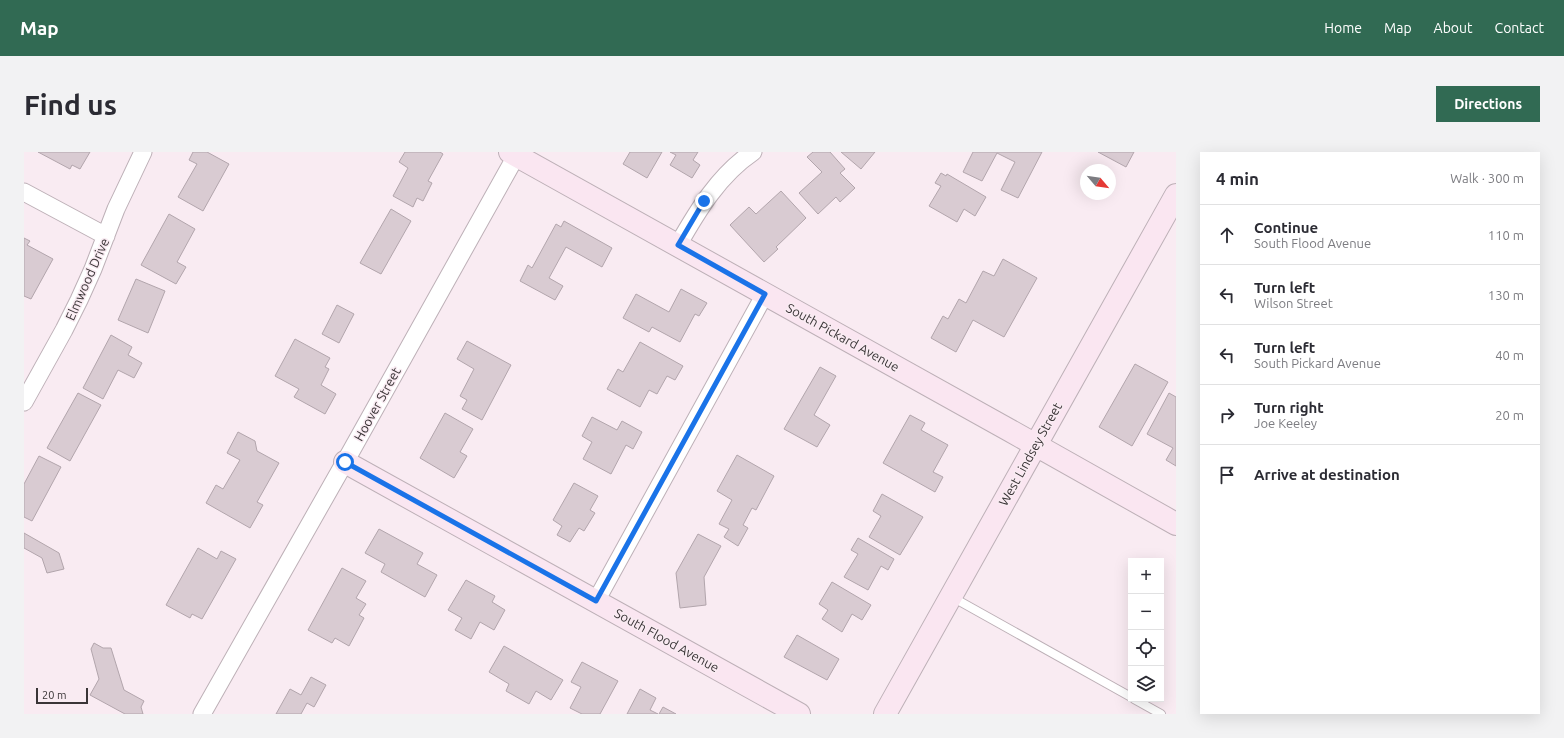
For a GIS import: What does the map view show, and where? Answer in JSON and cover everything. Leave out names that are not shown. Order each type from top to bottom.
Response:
[{"type":"street","name":"Elmwood Drive","points":[[24,402],[70,318],[93,269],[116,209],[143,152]]},
{"type":"street","points":[[678,245],[704,201],[716,185],[743,159],[753,152]]},
{"type":"street","name":"South Pickard Avenue","points":[[512,154],[678,245],[1176,524]]},
{"type":"street","name":"Hoover Street","points":[[202,714],[345,462],[512,154]]},
{"type":"street","points":[[24,192],[106,236]]},
{"type":"street","name":"West Lindsey Street","points":[[885,714],[1176,195]]},
{"type":"street","points":[[596,601],[765,294]]},
{"type":"street","name":"South Flood Avenue","points":[[345,462],[799,714]]},
{"type":"lane","points":[[951,597],[1128,695]]},
{"type":"lane","points":[[1139,702],[1161,714]]},
{"type":"building","points":[[38,152],[90,152],[80,169],[72,165],[70,169]]},
{"type":"building","points":[[193,152],[207,152],[229,164],[203,211],[178,197],[197,164],[189,160]]},
{"type":"building","points":[[405,152],[440,152],[443,154],[428,181],[432,183],[423,201],[417,198],[413,207],[393,196],[408,168],[399,162]]},
{"type":"building","points":[[630,152],[662,152],[647,178],[623,164]]},
{"type":"building","points":[[670,152],[698,152],[693,160],[700,165],[692,178],[670,165],[676,155]]},
{"type":"building","points":[[813,152],[830,152],[845,169],[840,173],[855,188],[840,202],[836,197],[818,214],[799,193],[822,172],[807,157]]},
{"type":"building","points":[[841,152],[875,152],[861,169]]},
{"type":"building","points":[[973,152],[1042,152],[1018,198],[1001,190],[1015,162],[997,153],[982,181],[963,172]]},
{"type":"building","points":[[1098,152],[1134,152],[1126,167]]},
{"type":"building","points":[[941,173],[946,176],[947,174],[986,197],[975,216],[964,209],[957,222],[929,206],[941,186],[935,183]]},
{"type":"building","points":[[781,191],[806,218],[776,247],[778,249],[764,262],[730,225],[749,207],[756,214]]},
{"type":"building","points":[[391,209],[411,221],[381,274],[360,263]]},
{"type":"building","points":[[169,214],[195,229],[177,262],[186,267],[176,284],[141,265]]},
{"type":"building","points":[[564,221],[612,248],[602,267],[566,247],[549,278],[563,286],[555,300],[520,281],[528,265],[532,268],[556,224],[561,227]]},
{"type":"building","points":[[24,238],[30,241],[27,245],[53,259],[31,299],[24,296]]},
{"type":"building","points":[[1003,259],[1037,278],[1004,337],[973,320],[956,352],[931,338],[943,316],[948,319],[959,299],[966,303],[983,271],[994,276]]},
{"type":"building","points":[[136,279],[165,291],[148,333],[118,320]]},
{"type":"building","points":[[681,289],[707,303],[699,316],[695,314],[680,342],[652,327],[649,332],[623,318],[636,294],[669,312]]},
{"type":"building","points":[[337,305],[354,314],[339,343],[322,334]]},
{"type":"building","points":[[111,335],[132,347],[128,355],[142,363],[134,378],[118,370],[103,399],[83,388]]},
{"type":"building","points":[[295,339],[330,358],[325,367],[329,369],[321,385],[336,394],[325,414],[294,397],[299,389],[275,376]]},
{"type":"building","points":[[467,341],[511,365],[482,420],[462,409],[467,400],[460,396],[474,369],[457,359]]},
{"type":"building","points":[[640,342],[683,366],[675,380],[667,376],[657,394],[649,390],[640,407],[607,389],[618,369],[623,372]]},
{"type":"building","points":[[1135,364],[1168,382],[1132,446],[1099,427]]},
{"type":"building","points":[[820,367],[836,376],[814,415],[830,425],[817,447],[784,429]]},
{"type":"building","points":[[78,393],[101,405],[70,461],[47,448]]},
{"type":"building","points":[[1169,393],[1176,397],[1176,466],[1166,460],[1173,448],[1147,434]]},
{"type":"building","points":[[445,413],[473,429],[460,452],[467,456],[454,478],[420,458]]},
{"type":"building","points":[[910,415],[925,423],[921,430],[948,445],[933,472],[943,477],[935,492],[883,463]]},
{"type":"building","points":[[592,417],[617,430],[622,421],[642,432],[633,449],[626,445],[611,474],[583,459],[592,442],[582,436]]},
{"type":"building","points":[[238,432],[255,441],[257,451],[279,463],[257,502],[263,505],[250,528],[206,503],[216,485],[223,489],[240,460],[227,453]]},
{"type":"building","points":[[737,455],[774,476],[756,510],[752,508],[743,525],[748,528],[738,546],[724,537],[729,529],[719,524],[732,500],[717,491]]},
{"type":"building","points":[[39,456],[61,467],[32,521],[24,517],[24,484]]},
{"type":"building","points":[[574,483],[598,496],[590,510],[595,513],[584,531],[579,528],[570,542],[557,535],[562,526],[553,520]]},
{"type":"building","points":[[882,494],[923,517],[900,555],[869,537],[881,516],[873,511]]},
{"type":"building","points":[[379,529],[423,553],[417,564],[437,575],[425,597],[381,572],[385,564],[365,553]]},
{"type":"building","points":[[24,533],[59,553],[64,569],[47,573],[42,558],[24,548]]},
{"type":"building","points":[[698,534],[721,546],[704,577],[706,605],[680,608],[676,573]]},
{"type":"building","points":[[858,538],[894,559],[888,570],[881,566],[868,590],[844,577],[858,554],[851,550]]},
{"type":"building","points":[[198,548],[217,559],[221,551],[236,559],[202,619],[192,614],[190,618],[166,605]]},
{"type":"building","points":[[342,568],[366,581],[356,598],[366,604],[359,615],[364,618],[349,646],[335,638],[332,643],[308,630]]},
{"type":"building","points":[[466,580],[495,596],[492,602],[505,610],[494,630],[480,622],[471,639],[455,630],[462,618],[448,610]]},
{"type":"building","points":[[832,582],[871,605],[862,620],[852,614],[842,632],[822,619],[828,610],[819,604]]},
{"type":"building","points":[[797,635],[839,659],[827,680],[784,657]]},
{"type":"building","points":[[94,643],[103,648],[111,648],[124,690],[144,701],[141,707],[143,714],[125,714],[90,695],[99,679],[91,649]]},
{"type":"building","points":[[504,646],[563,680],[551,700],[536,691],[529,704],[506,691],[509,684],[489,672]]},
{"type":"building","points":[[582,662],[618,681],[600,714],[582,714],[570,708],[581,687],[571,682]]},
{"type":"building","points":[[311,677],[326,685],[314,707],[307,703],[301,714],[276,714],[290,689],[301,695]]},
{"type":"building","points":[[640,689],[656,698],[650,710],[658,714],[627,714]]},
{"type":"building","points":[[663,707],[676,714],[659,714]]},
{"type":"route","points":[[345,462],[596,601],[765,294],[678,245],[704,201]]}]
